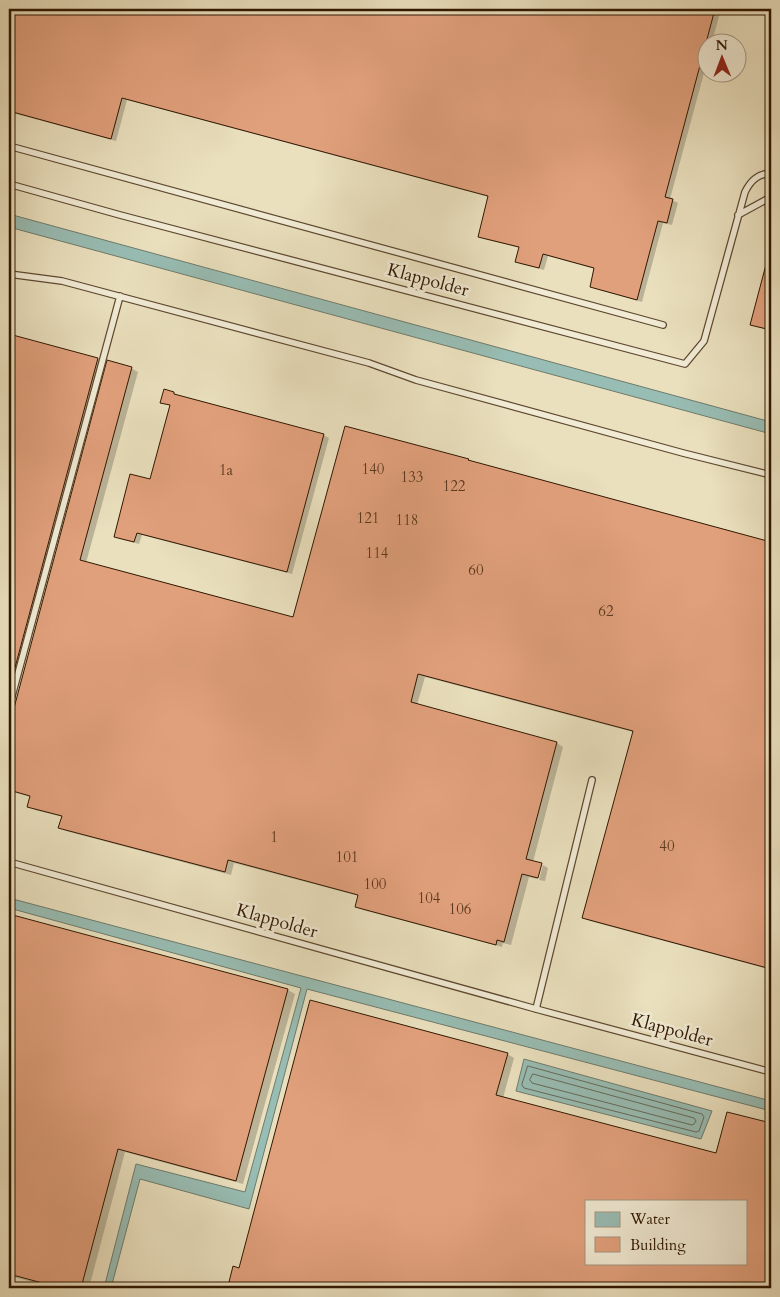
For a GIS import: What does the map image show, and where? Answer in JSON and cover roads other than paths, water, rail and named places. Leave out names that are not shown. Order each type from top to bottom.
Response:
[{"type":"lane","name":"Klappolder","points":[[9,146],[663,326]]},
{"type":"lane","name":"Klappolder","points":[[9,184],[685,364],[704,341],[745,192],[753,179],[771,173]]},
{"type":"lane","points":[[738,215],[771,197]]},
{"type":"lane","points":[[9,274],[62,281],[120,296],[368,362],[416,380],[771,475]]},
{"type":"lane","points":[[9,707],[120,296]]},
{"type":"lane","points":[[536,1008],[592,780]]},
{"type":"lane","name":"Klappolder","points":[[9,862],[771,1072]]},
{"type":"water","points":[[9,214],[771,422],[771,434],[9,227]]},
{"type":"water","points":[[9,898],[771,1101],[771,1111],[307,989],[249,1209],[140,1179],[111,1288],[104,1288],[136,1164],[245,1192],[301,988],[9,908]]},
{"type":"water","points":[[524,1059],[712,1111],[701,1139],[516,1091]]}]
